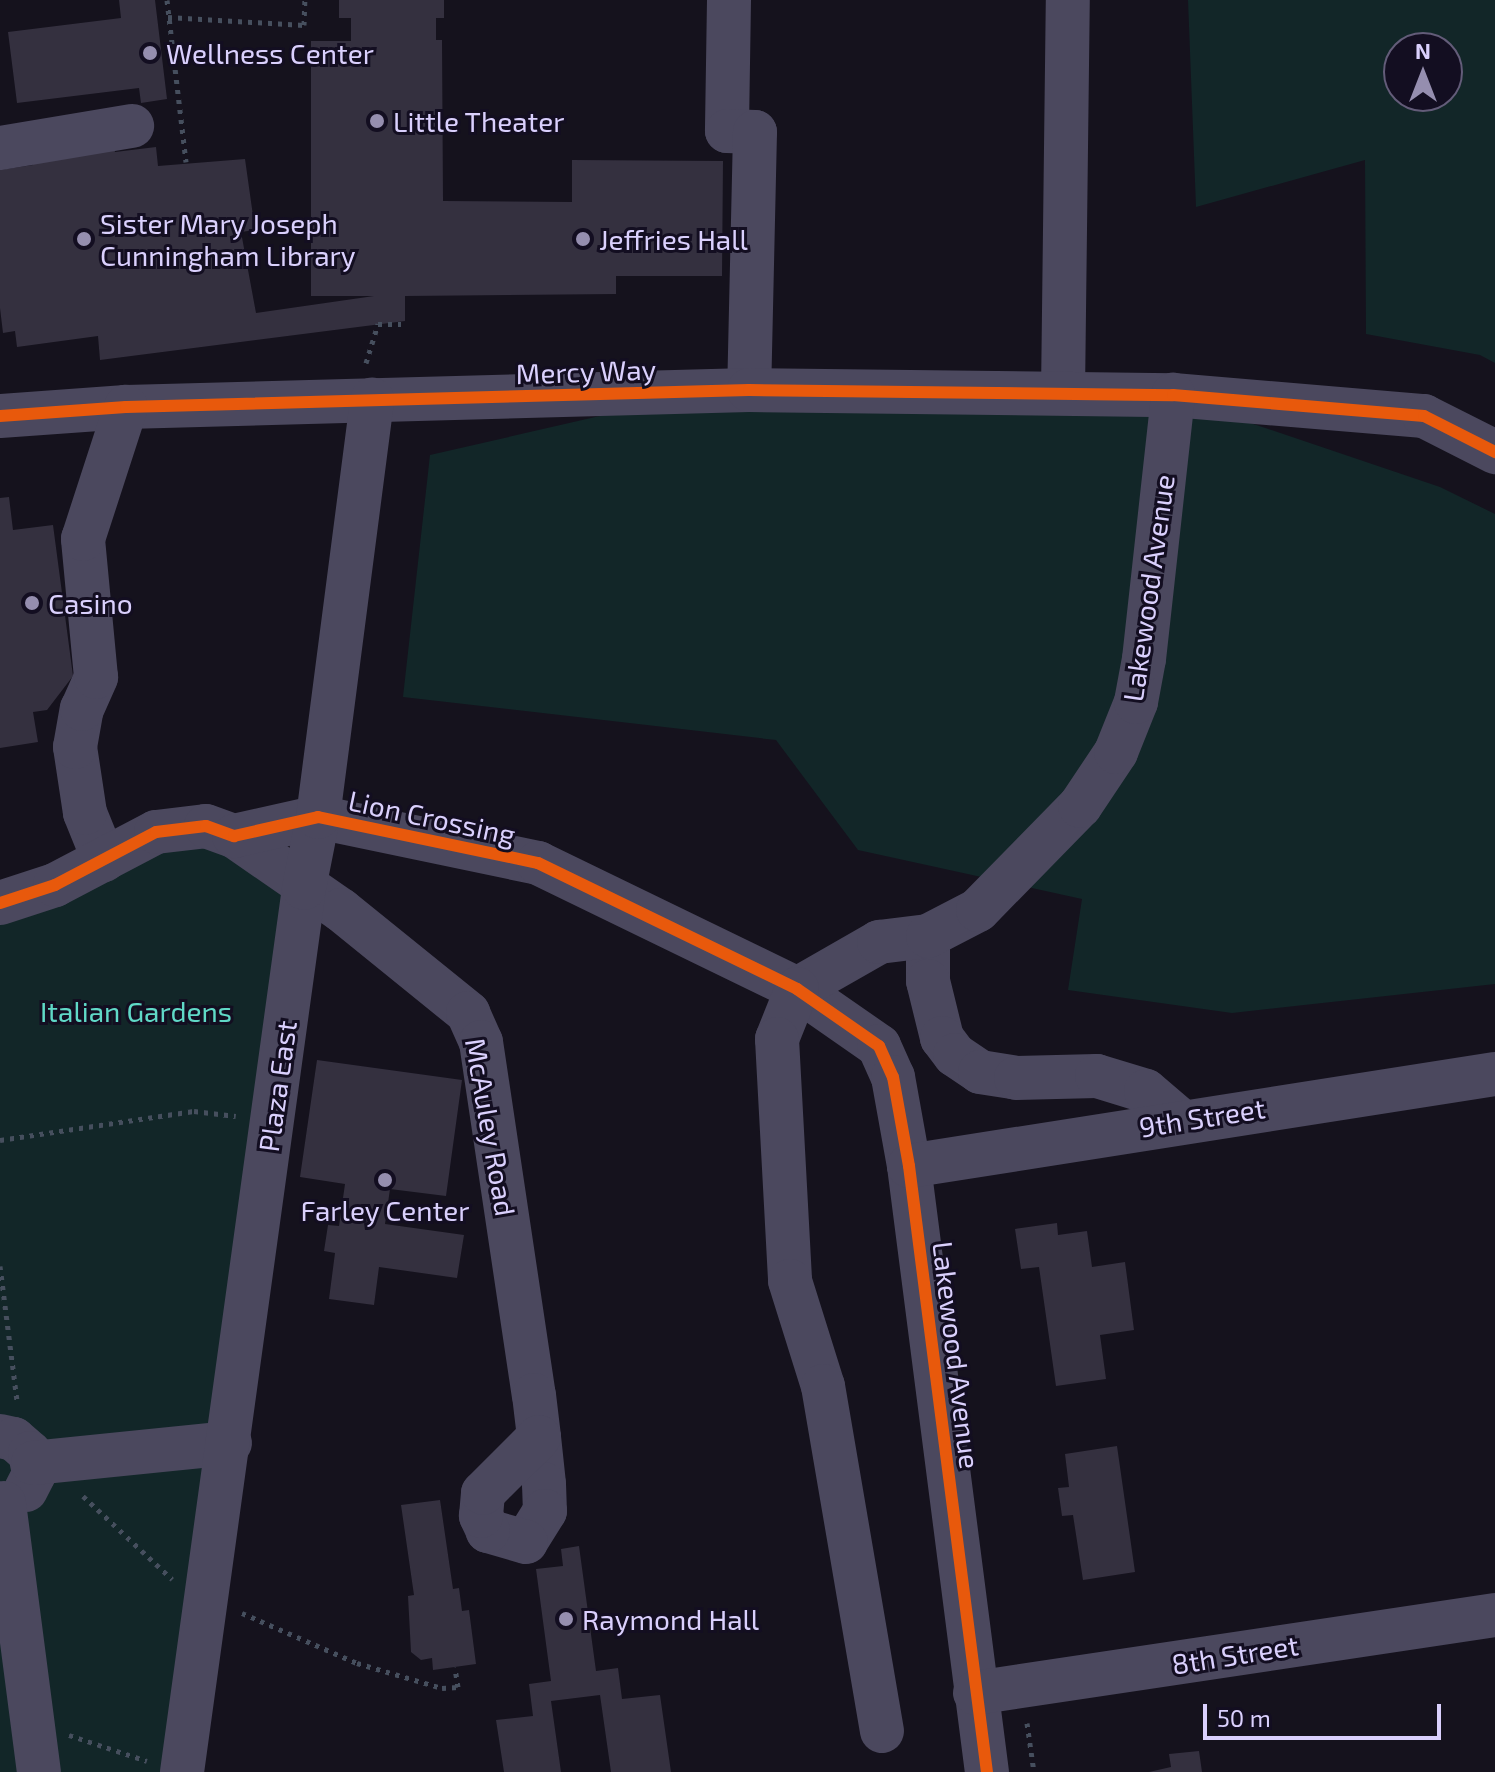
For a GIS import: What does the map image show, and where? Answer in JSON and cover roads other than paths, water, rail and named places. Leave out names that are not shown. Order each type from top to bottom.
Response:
[{"type":"street","points":[[729,0],[727,131],[755,132],[749,390]]},
{"type":"street","points":[[1063,393],[1068,0]]},
{"type":"street","points":[[0,148],[132,126]]},
{"type":"street","name":"Mercy Way","points":[[0,416],[126,407],[749,390],[1173,395],[1411,414],[1495,452]]},
{"type":"street","name":"Lakewood Avenue","points":[[987,1772],[909,1166],[893,1077],[879,1046],[797,989],[879,942],[928,936],[978,910],[1080,806],[1116,752],[1136,702],[1144,659],[1173,395]]},
{"type":"street","name":"Plaza East","points":[[171,1769],[207,1598],[230,1443],[304,888],[318,817],[372,399]]},
{"type":"street","points":[[104,860],[85,813],[75,747],[82,709],[96,677],[83,539],[126,407]]},
{"type":"street","name":"Lion Crossing","points":[[0,903],[55,885],[156,832],[206,826],[234,836],[318,817],[538,863],[797,989]]},
{"type":"street","name":"McAuley Road","points":[[234,836],[304,888],[341,910],[468,1013],[481,1042],[539,1437]]},
{"type":"street","points":[[928,936],[928,981],[942,1038],[955,1055],[980,1072],[1016,1078],[1097,1076],[1146,1091],[1180,1120]]},
{"type":"street","points":[[797,989],[777,1039],[790,1281],[823,1386],[882,1731]]},
{"type":"street","name":"9th Street","points":[[909,1166],[1180,1120],[1495,1074]]},
{"type":"street","points":[[13,1423],[33,1463],[24,1493],[2,1503],[39,1772]]},
{"type":"street","points":[[33,1463],[230,1443]]},
{"type":"street","name":"8th Street","points":[[975,1693],[1495,1615]]},
{"type":"place","name":"Wellness Center","points":[[150,53]]},
{"type":"place","name":"Little Theater","points":[[377,121]]},
{"type":"place","name":"Sister Mary Joseph Cunningham Library","points":[[84,239]]},
{"type":"place","name":"Jeffries Hall","points":[[583,239]]},
{"type":"place","name":"Casino","points":[[32,603]]},
{"type":"place","name":"Farley Center","points":[[385,1180]]},
{"type":"place","name":"Raymond Hall","points":[[566,1619]]},
{"type":"park label","name":"Italian Gardens","points":[[136,1011]]}]
